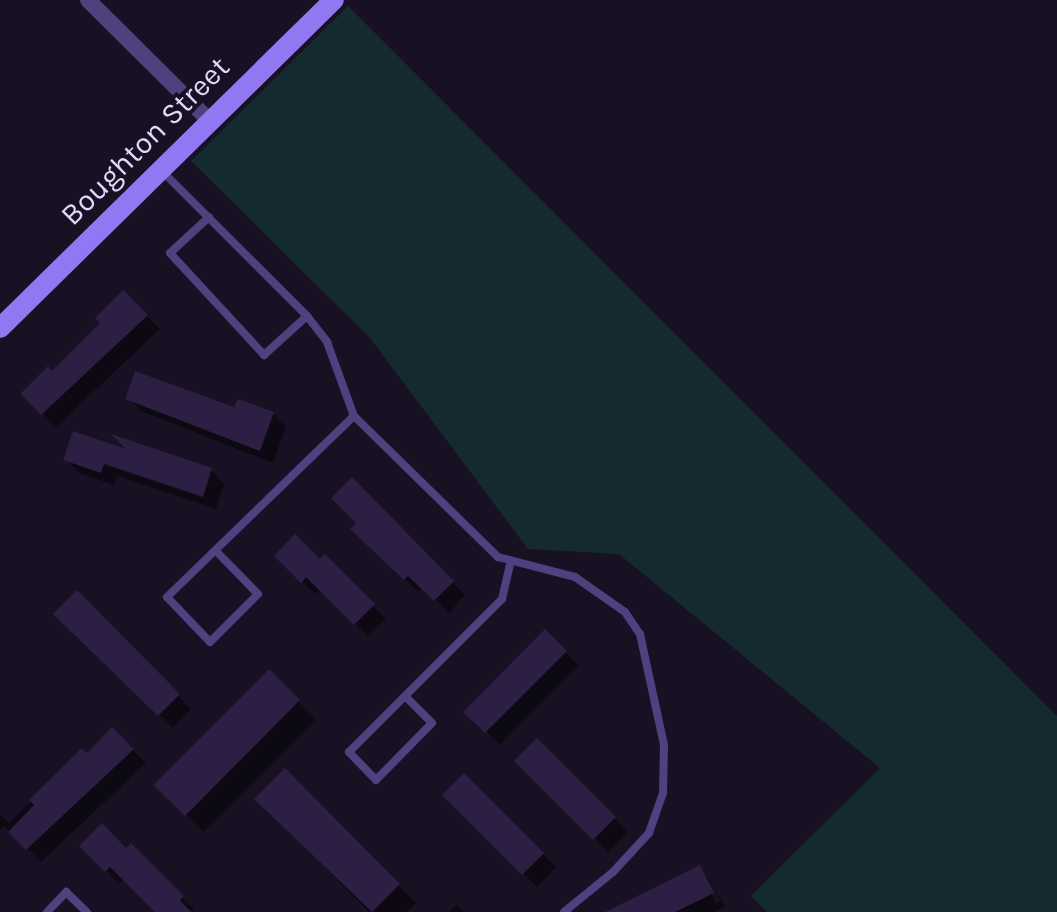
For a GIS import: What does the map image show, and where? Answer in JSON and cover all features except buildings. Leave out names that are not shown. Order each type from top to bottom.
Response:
[{"type":"street","points":[[88,0],[208,119]]},
{"type":"street","name":"Boughton Street","points":[[0,328],[208,119],[334,0]]},
{"type":"lane","points":[[159,168],[307,316],[327,342],[354,416],[498,557],[575,577],[625,612],[640,634],[664,745],[663,793],[649,833],[613,872],[564,912]]},
{"type":"lane","points":[[209,217],[170,253],[264,355],[307,316]]},
{"type":"lane","points":[[216,551],[258,594],[210,642],[167,597],[354,416]]},
{"type":"lane","points":[[405,696],[432,723],[376,780],[349,752],[405,696],[502,599],[511,560]]},
{"type":"lane","points":[[47,912],[66,892],[87,912]]},
{"type":"green space","points":[[348,6],[1057,716],[1057,912],[767,912],[751,896],[880,768],[619,554],[528,549],[370,338],[191,161]]}]
